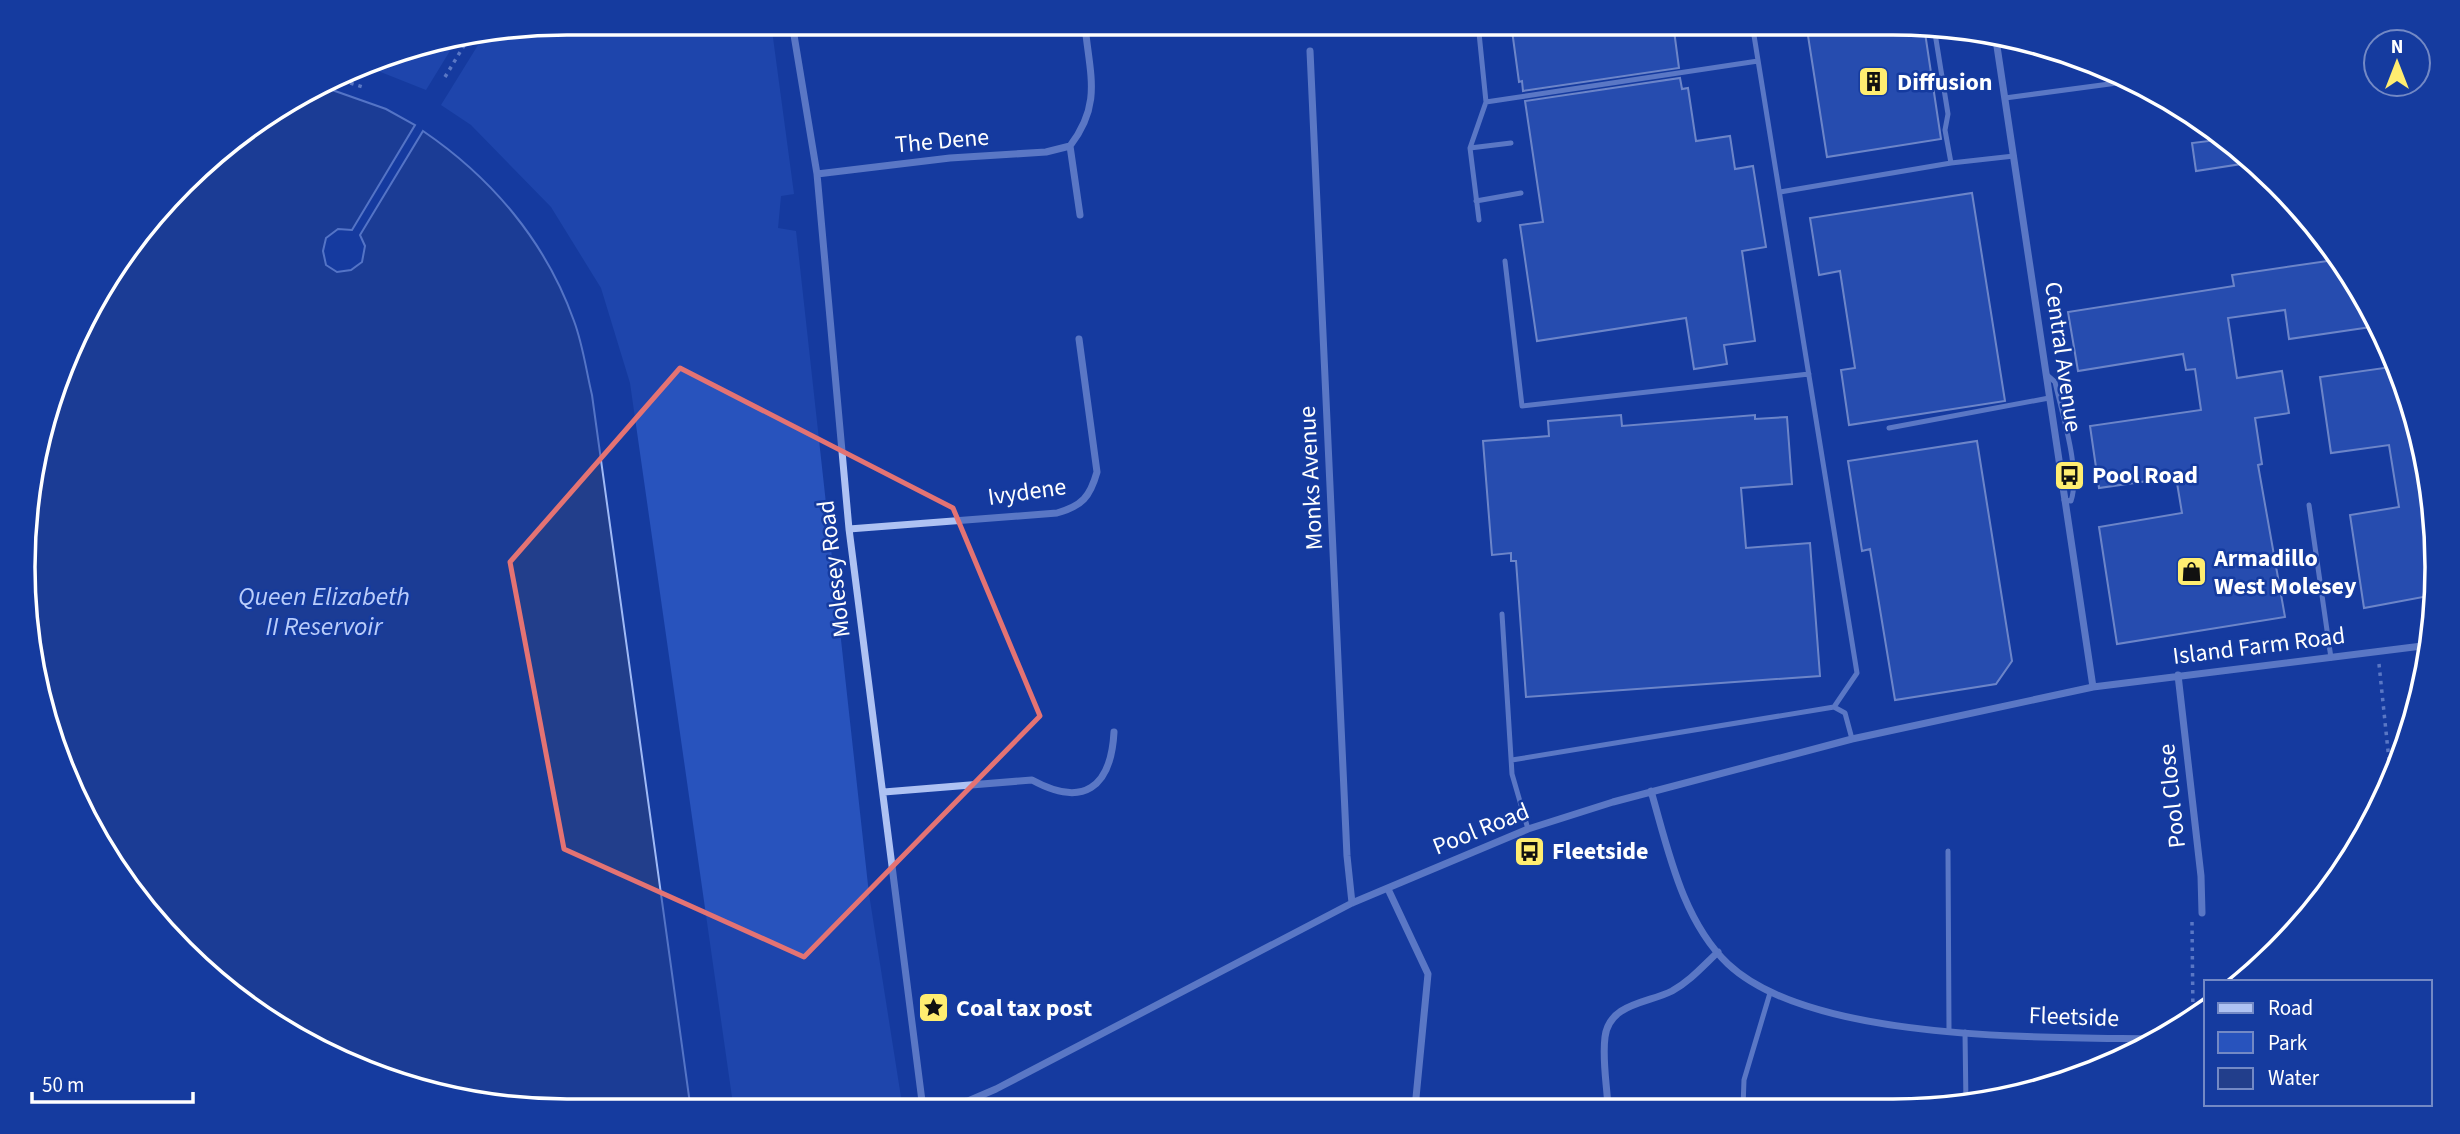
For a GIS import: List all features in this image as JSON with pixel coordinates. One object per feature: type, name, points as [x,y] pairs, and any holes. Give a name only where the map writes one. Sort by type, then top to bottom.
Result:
[{"type":"street","name":"Molesey Road","points":[[794,35],[817,174],[849,529],[922,1099]]},
{"type":"street","points":[[1080,215],[1070,146],[1084,127],[1093,100],[1086,35]]},
{"type":"street","name":"Central Avenue","points":[[1997,45],[2093,687]]},
{"type":"street","name":"Monks Avenue","points":[[1310,51],[1352,903]]},
{"type":"street","name":"The Dene","points":[[817,174],[950,158],[1046,152],[1070,146]]},
{"type":"street","name":"Ivydene","points":[[849,529],[1058,513],[1078,507],[1091,492],[1097,472],[1079,339]]},
{"type":"street","name":"Island Farm Road","points":[[2093,687],[2418,647]]},
{"type":"street","name":"Pool Close","points":[[2178,675],[2201,876],[2202,913]]},
{"type":"street","name":"Pool Road","points":[[973,1099],[1352,903],[1528,829],[1651,791],[1852,739],[2093,687]]},
{"type":"street","points":[[884,792],[1032,780],[1052,791],[1080,791],[1098,786],[1105,774],[1112,754],[1114,732]]},
{"type":"street","name":"Fleetside","points":[[1651,791],[1688,908],[1728,965],[1770,993],[1807,1008],[1882,1024],[1965,1031],[2139,1038]]},
{"type":"street","points":[[1388,889],[1427,974],[1416,1099]]},
{"type":"street","points":[[1608,1099],[1605,1036],[1610,1021],[1624,1008],[1671,992],[1690,980],[1718,952]]},
{"type":"lane","points":[[1479,35],[1486,102],[1470,148],[1479,220]]},
{"type":"lane","points":[[1754,35],[1857,673],[1834,707]]},
{"type":"lane","points":[[1936,37],[1948,114],[1944,130],[1951,163]]},
{"type":"lane","points":[[1486,102],[1758,61]]},
{"type":"lane","points":[[2005,98],[2113,83]]},
{"type":"lane","points":[[1470,148],[1511,143]]},
{"type":"lane","points":[[1780,192],[1951,163],[2014,156]]},
{"type":"lane","points":[[1476,201],[1521,192]]},
{"type":"lane","points":[[1504,261],[1522,406],[1809,374]]},
{"type":"lane","points":[[2047,375],[2055,382],[2075,490],[2071,501],[2064,500]]},
{"type":"lane","points":[[1889,428],[2049,398]]},
{"type":"lane","points":[[2309,505],[2331,658]]},
{"type":"lane","points":[[1502,614],[1511,760],[1515,791],[1528,829]]},
{"type":"lane","points":[[1511,760],[1834,707],[1845,713],[1852,739]]},
{"type":"lane","points":[[1948,851],[1950,1030]]},
{"type":"lane","points":[[1743,1099],[1744,1080],[1770,993]]},
{"type":"lane","points":[[1965,1031],[1966,1093]]},
{"type":"path","points":[[445,77],[464,45]]},
{"type":"path","points":[[348,82],[366,88]]},
{"type":"path","points":[[2377,652],[2389,760]]},
{"type":"path","points":[[2193,1006],[2192,913],[2202,913]]},
{"type":"highlighted area","points":[[680,368],[953,508],[1040,716],[804,957],[564,849],[510,562]]},
{"type":"green space","points":[[567,35],[773,35],[794,194],[781,196],[778,228],[796,231],[869,894],[901,1099],[732,1099],[630,383],[601,288],[551,207],[471,125],[441,105],[480,43]]},
{"type":"green space","points":[[452,48],[426,90],[376,70]]},
{"type":"water","name":"Queen Elizabeth II Reservoir","points":[[332,90],[386,109],[415,125],[352,230],[338,229],[326,238],[323,251],[326,265],[337,272],[351,270],[362,262],[365,246],[360,235],[423,131],[472,169],[514,214],[532,239],[562,292],[574,321],[592,395],[689,1099],[532,1098],[463,1089],[429,1081],[363,1059],[301,1028],[271,1009],[216,967],[167,918],[145,891],[106,833],[75,771],[63,738],[45,671],[40,636],[36,602],[36,532],[45,463],[53,429],[75,363],[106,301],[145,243],[167,216],[216,167],[271,125]]},
{"type":"building","points":[[1513,35],[1675,35],[1679,68],[1523,91],[1522,81],[1519,82]]},
{"type":"building","name":"Diffusion","points":[[1808,35],[1925,36],[1941,139],[1827,157]]},
{"type":"building","points":[[1680,78],[1682,89],[1688,88],[1696,141],[1730,136],[1735,169],[1753,166],[1766,247],[1742,251],[1755,341],[1724,345],[1727,364],[1694,369],[1686,318],[1537,341],[1520,225],[1543,222],[1525,101]]},
{"type":"building","points":[[2211,141],[2240,164],[2196,171],[2192,143]]},
{"type":"building","points":[[1972,193],[2005,401],[1849,425],[1841,370],[1855,368],[1840,271],[1819,275],[1810,218]]},
{"type":"building","points":[[2328,261],[2368,328],[2289,339],[2285,310],[2228,318],[2237,378],[2282,371],[2289,413],[2255,418],[2262,464],[2258,465],[2285,617],[2117,644],[2099,527],[2182,513],[2176,477],[2099,488],[2090,426],[2201,410],[2195,369],[2186,370],[2183,354],[2078,371],[2068,312],[2234,286],[2232,275]]},
{"type":"building","points":[[2387,368],[2415,463],[2424,532],[2424,597],[2364,608],[2350,515],[2399,507],[2389,445],[2331,453],[2320,377]]},
{"type":"building","points":[[1621,415],[1622,426],[1755,415],[1755,419],[1787,417],[1792,484],[1741,488],[1746,548],[1810,543],[1820,676],[1526,697],[1516,561],[1511,561],[1511,553],[1492,555],[1483,441],[1549,436],[1548,421]]},
{"type":"building","points":[[1977,441],[2012,661],[1996,684],[1895,700],[1870,549],[1862,551],[1848,461]]},
{"type":"place","name":"Diffusion","points":[[1874,82]]},
{"type":"place","name":"Pool Road","points":[[2069,475]]},
{"type":"place","name":"Armadillo West Molesey","points":[[2191,572]]},
{"type":"place","name":"Fleetside","points":[[1529,851]]},
{"type":"place","name":"Coal tax post","points":[[933,1008]]}]
